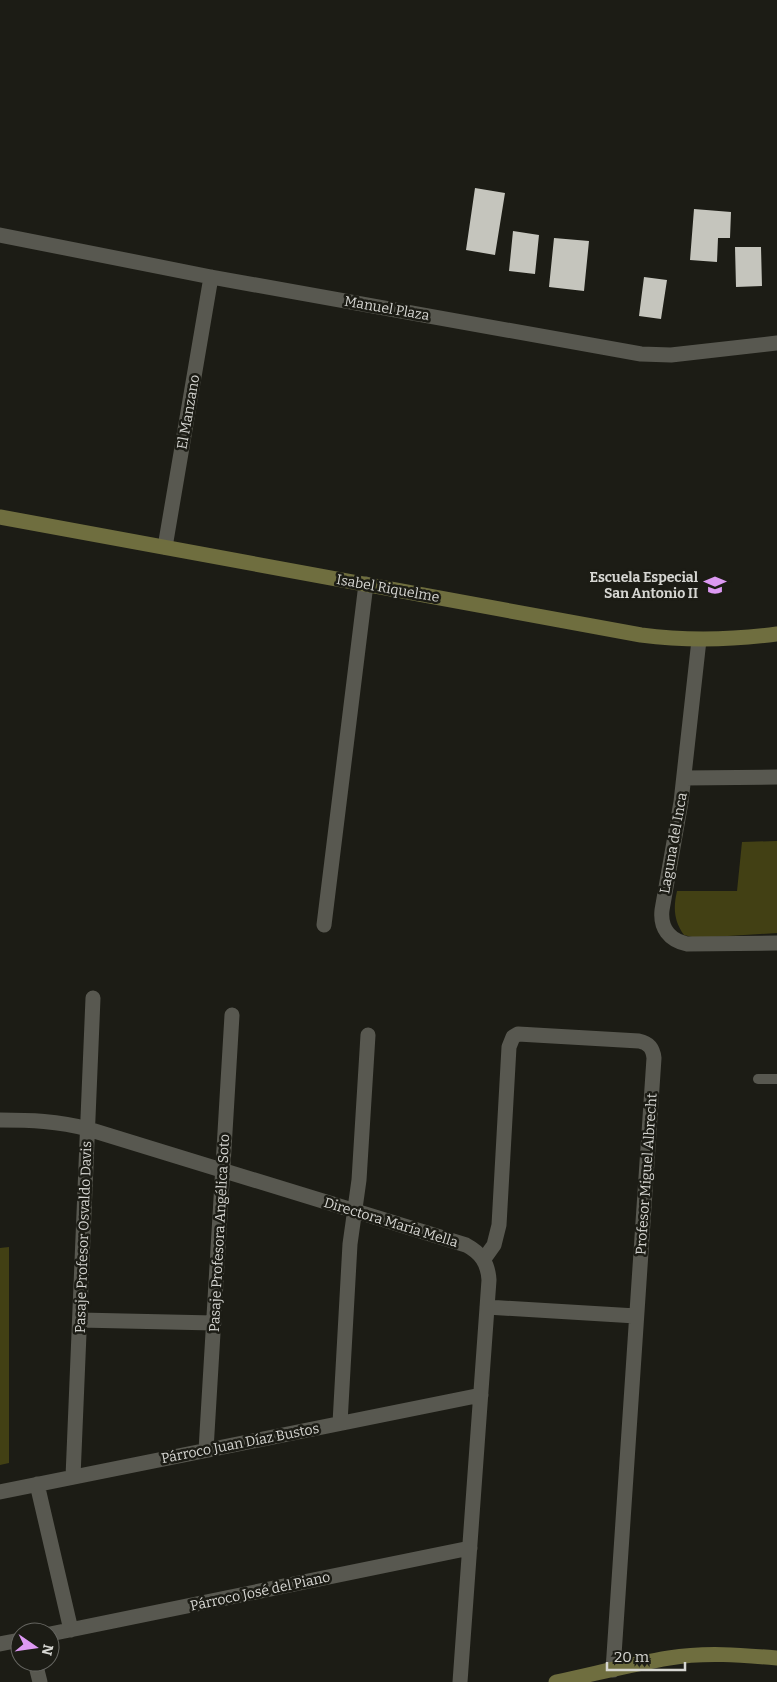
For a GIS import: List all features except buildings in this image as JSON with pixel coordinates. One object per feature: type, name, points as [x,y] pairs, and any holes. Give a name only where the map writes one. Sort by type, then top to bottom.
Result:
[{"type":"main road","name":"Isabel Riquelme","points":[[0,517],[641,635],[699,640],[777,634]]},
{"type":"main road","points":[[556,1682],[670,1658],[702,1655],[737,1655],[777,1658]]},
{"type":"street","name":"Manuel Plaza","points":[[0,235],[130,259],[211,277],[641,354],[671,355],[777,343]]},
{"type":"street","name":"El Manzano","points":[[165,547],[211,277]]},
{"type":"street","points":[[324,925],[366,584]]},
{"type":"street","name":"Laguna del Inca","points":[[699,640],[684,778],[661,918],[666,932],[679,942],[687,944],[777,943]]},
{"type":"street","points":[[684,778],[777,777]]},
{"type":"street","name":"Pasaje Profesor Osvaldo Davis","points":[[73,1477],[94,998]]},
{"type":"street","name":"Pasaje Profesora Angélica Soto","points":[[206,1450],[232,1015]]},
{"type":"street","name":"Profesor Miguel Albrecht","points":[[484,1259],[494,1245],[499,1225],[509,1047],[513,1037],[518,1034],[524,1034],[645,1042],[653,1051],[654,1058],[613,1670]]},
{"type":"street","points":[[340,1424],[350,1244],[359,1180],[368,1035]]},
{"type":"street","name":"Directora María Mella","points":[[0,1120],[37,1120],[72,1124],[466,1245],[476,1250],[484,1259]]},
{"type":"street","points":[[460,1682],[489,1280],[488,1269],[484,1259]]},
{"type":"street","points":[[487,1308],[636,1316]]},
{"type":"street","points":[[80,1320],[214,1323]]},
{"type":"street","name":"Párroco Juan Díaz Bustos","points":[[0,1492],[481,1395]]},
{"type":"street","points":[[37,1484],[71,1630]]},
{"type":"street","name":"Párroco José del Piano","points":[[60,1632],[470,1548]]},
{"type":"lane","points":[[758,1079],[777,1079]]},
{"type":"shaded area","points":[[777,841],[777,933],[696,938],[684,935],[678,925],[675,914],[677,891],[737,891],[742,842]]},
{"type":"shaded area","points":[[9,1247],[9,1463],[0,1465],[0,1248]]},
{"type":"place","name":"Escuela Especial San Antonio II","points":[[715,585]]}]
